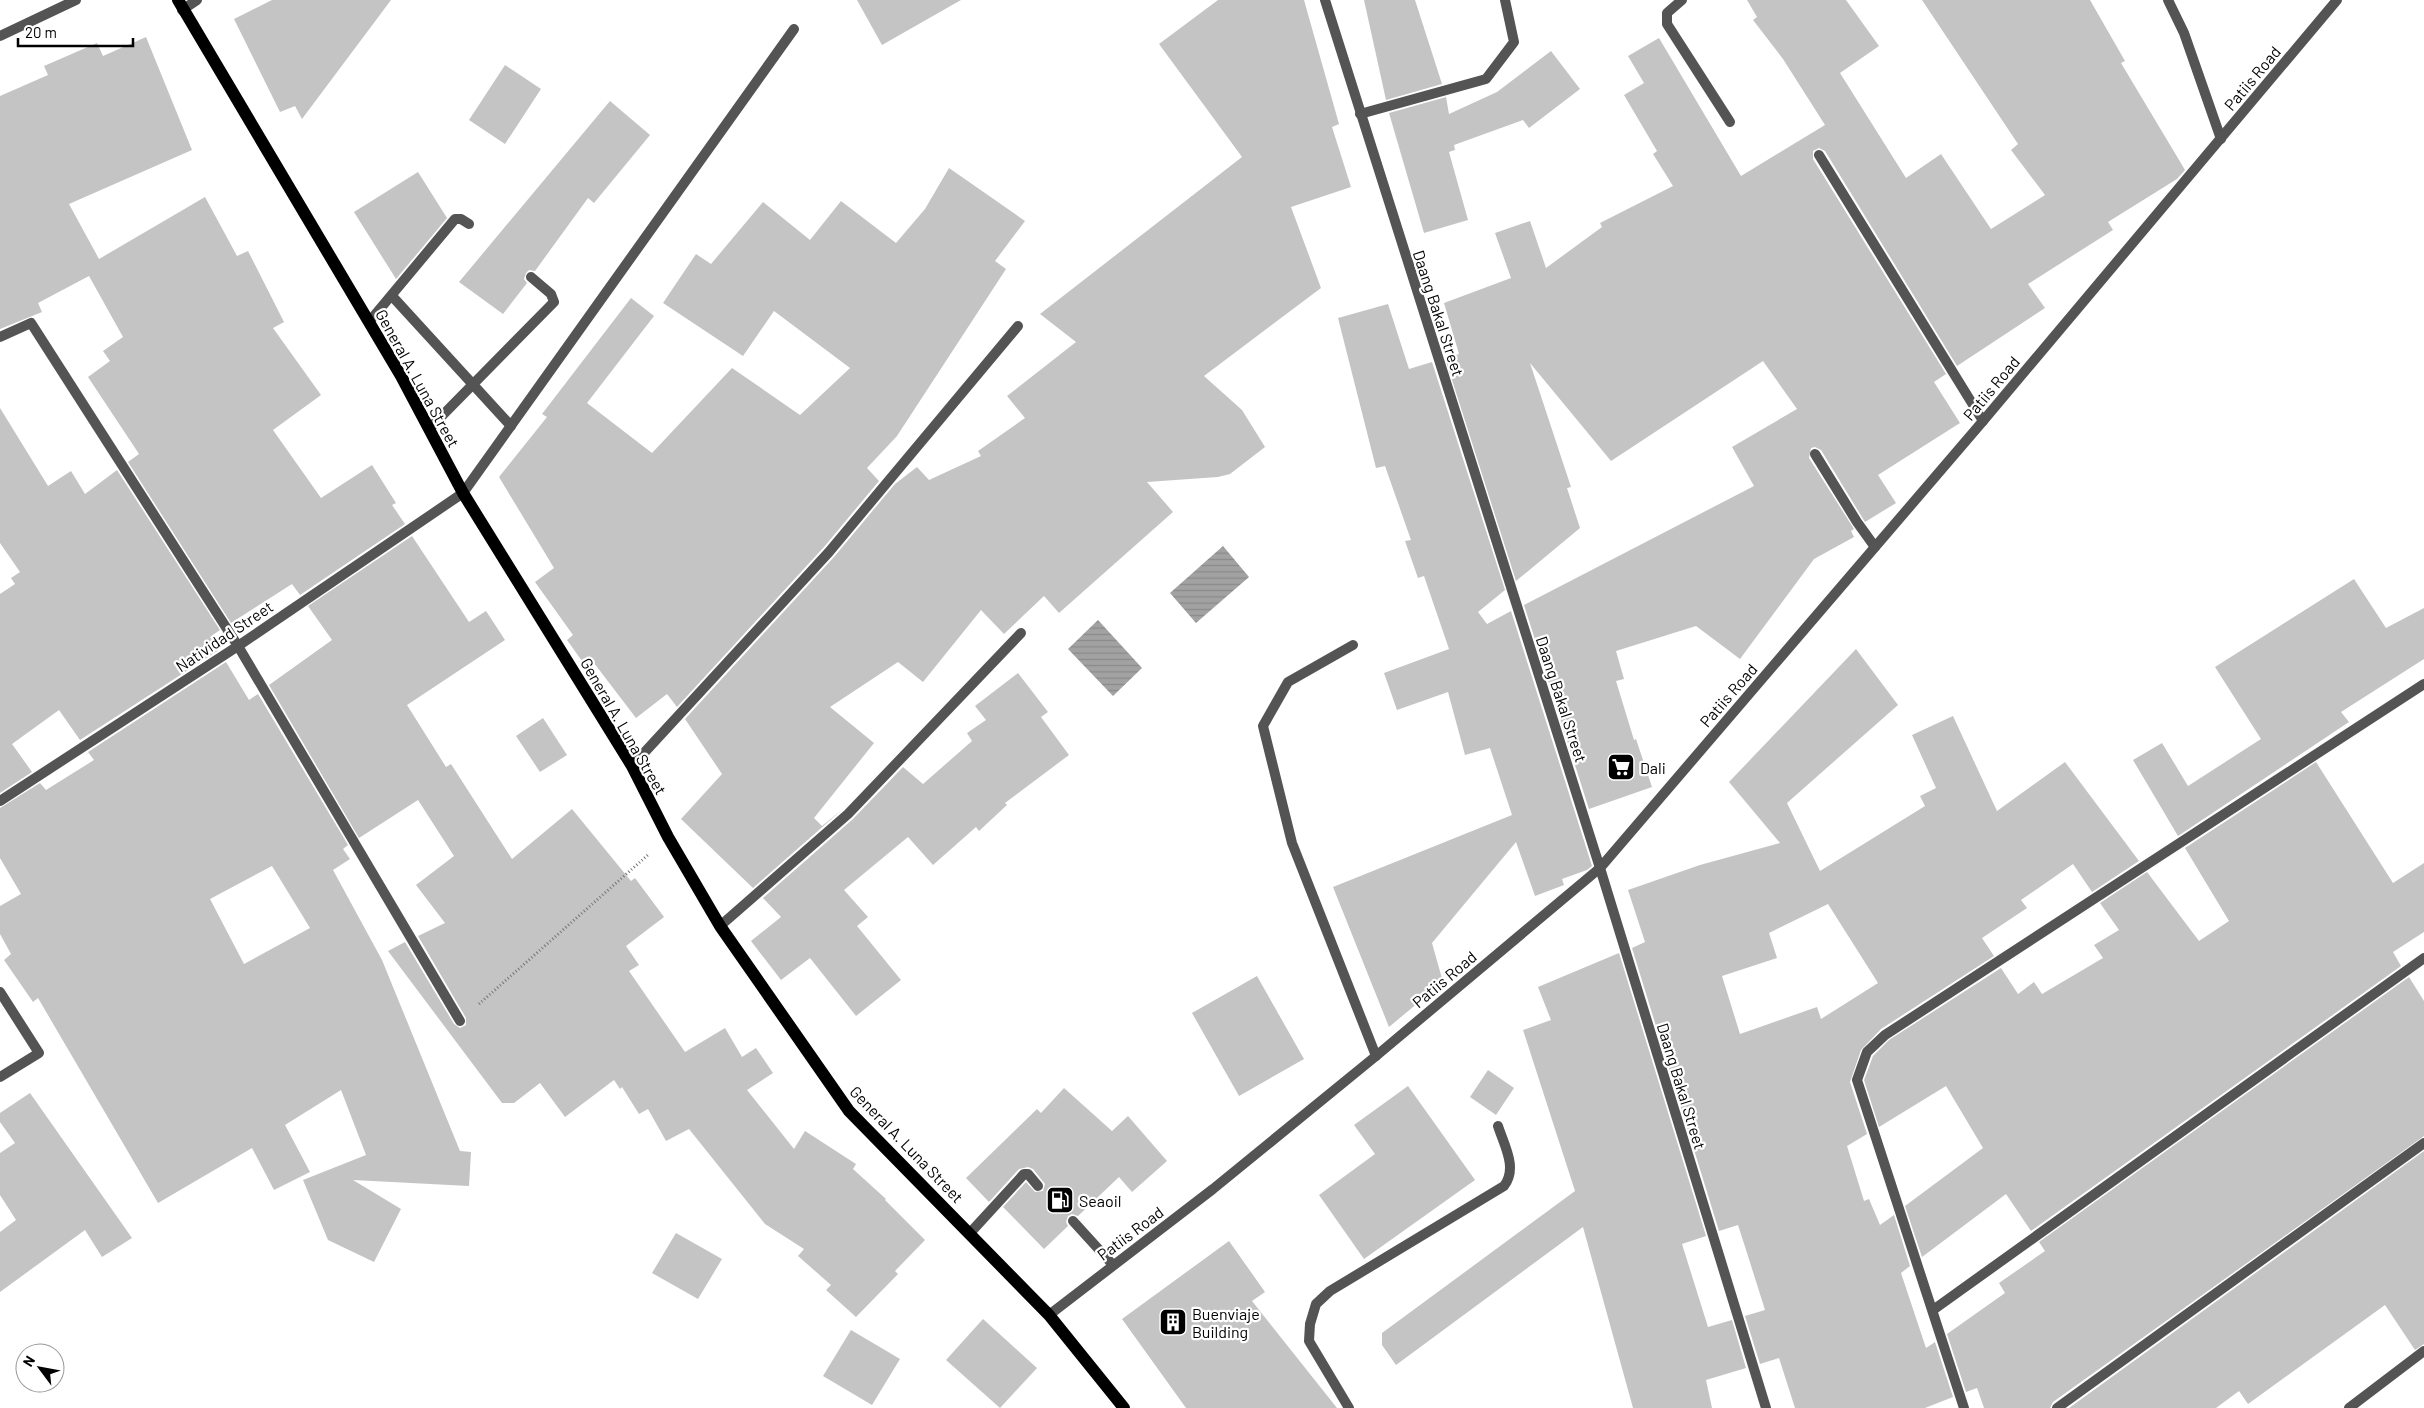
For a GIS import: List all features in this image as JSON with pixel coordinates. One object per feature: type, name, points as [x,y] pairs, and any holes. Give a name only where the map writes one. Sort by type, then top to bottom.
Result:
[{"type":"main road","name":"General A. Luna Street","points":[[180,5],[369,322],[463,493],[632,766],[668,837],[720,926],[849,1111],[1049,1315],[1124,1408]]},
{"type":"street","points":[[0,36],[76,0]]},
{"type":"street","points":[[180,5],[197,0]]},
{"type":"street","name":"Daang Bakal Street","points":[[1325,0],[1600,868],[1766,1408]]},
{"type":"street","points":[[1360,114],[1486,79],[1514,42],[1505,0]]},
{"type":"street","points":[[1682,0],[1667,13],[1667,24],[1730,122]]},
{"type":"street","points":[[2168,0],[2184,33],[2221,139]]},
{"type":"street","name":"Patiis Road","points":[[1049,1315],[1213,1188],[1376,1056],[1600,868],[1983,421],[2337,0]]},
{"type":"street","points":[[463,493],[794,29]]},
{"type":"street","points":[[1819,155],[1983,421]]},
{"type":"street","points":[[369,322],[455,219],[461,219],[468,224]]},
{"type":"street","points":[[429,429],[554,302],[551,294],[531,277]]},
{"type":"street","points":[[392,296],[511,426]]},
{"type":"street","points":[[0,337],[31,323],[238,646],[460,1021]]},
{"type":"street","points":[[632,766],[829,552],[1018,326]]},
{"type":"street","points":[[1815,454],[1857,522],[1875,547]]},
{"type":"street","name":"Natividad Street","points":[[0,801],[238,646],[463,493]]},
{"type":"street","points":[[720,926],[848,814],[1021,633]]},
{"type":"street","points":[[1353,645],[1288,682],[1262,726],[1292,843],[1376,1056]]},
{"type":"street","points":[[1964,1408],[1856,1080],[1866,1052],[1885,1035],[2424,684]]},
{"type":"street","points":[[1933,1310],[2424,958]]},
{"type":"street","points":[[0,992],[39,1053],[0,1077]]},
{"type":"street","points":[[1349,1408],[1309,1341],[1310,1324],[1316,1304],[1330,1291],[1504,1186],[1510,1178],[1511,1166],[1498,1126]]},
{"type":"street","points":[[2057,1408],[2424,1143]]},
{"type":"street","points":[[970,1233],[1024,1174],[1028,1174],[1038,1186]]},
{"type":"street","points":[[1073,1221],[1113,1265]]},
{"type":"street","points":[[2349,1408],[2424,1351]]},
{"type":"path","points":[[460,1021],[668,837]]},
{"type":"shaded area","points":[[1223,546],[1249,577],[1196,623],[1170,593]]},
{"type":"shaded area","points":[[1098,620],[1142,668],[1113,696],[1068,649]]},
{"type":"building","points":[[272,0],[391,0],[302,119],[295,106],[280,112],[234,19]]},
{"type":"building","points":[[857,0],[961,0],[882,45]]},
{"type":"building","points":[[1218,0],[1304,0],[1339,124],[1332,127],[1351,187],[1291,207],[1321,288],[1204,376],[1242,410],[1265,447],[1230,474],[1218,477],[1147,482],[1173,512],[1059,613],[1044,596],[1004,634],[981,610],[923,682],[898,662],[830,707],[874,743],[814,818],[822,826],[844,808],[753,888],[681,819],[722,774],[685,719],[834,557],[895,484],[917,467],[929,480],[981,456],[978,451],[1025,418],[1007,396],[1076,342],[1040,314],[1242,157],[1159,44]]},
{"type":"building","points":[[1364,0],[1415,0],[1442,84],[1386,100]]},
{"type":"building","points":[[1747,0],[1846,0],[1879,46],[1840,73],[1906,178],[1941,154],[1991,229],[2045,195],[2011,150],[2018,144],[1922,0],[2090,0],[2125,61],[2121,63],[2185,170],[2177,179],[2108,222],[2113,230],[2028,284],[2045,308],[1957,366],[1825,151],[1819,148],[1813,151],[1813,159],[1946,374],[1934,382],[1960,423],[1878,475],[1896,503],[1865,522],[1821,450],[1815,447],[1811,448],[1809,458],[1854,529],[1851,531],[1854,537],[1814,559],[1740,659],[1696,626],[1616,651],[1624,679],[1616,681],[1634,740],[1636,739],[1652,787],[1589,809],[1524,605],[1754,486],[1732,447],[1797,409],[1763,361],[1611,461],[1530,363],[1571,487],[1567,488],[1580,528],[1516,581],[1445,358],[1459,354],[1444,303],[1511,278],[1495,233],[1530,221],[1546,268],[1602,227],[1600,223],[1673,186],[1653,154],[1657,151],[1624,95],[1644,83],[1628,56],[1659,38],[1741,176],[1825,125],[1783,59],[1753,20],[1757,17]]},
{"type":"building","points":[[146,37],[192,150],[69,204],[99,259],[205,197],[237,256],[248,251],[284,322],[273,328],[321,395],[273,430],[321,498],[372,465],[396,503],[392,505],[405,524],[300,595],[292,584],[231,623],[128,462],[139,454],[88,377],[110,361],[103,351],[123,337],[89,276],[38,303],[42,312],[0,329],[0,96],[48,75],[44,66],[97,43],[103,56]]},
{"type":"building","points":[[1551,51],[1580,89],[1529,128],[1523,120],[1454,145],[1455,150],[1449,152],[1468,220],[1424,233],[1389,113],[1446,97],[1449,114],[1497,92]]},
{"type":"building","points":[[505,65],[541,89],[505,144],[469,120]]},
{"type":"building","points":[[610,101],[650,135],[594,203],[588,198],[535,271],[529,270],[526,273],[524,279],[527,283],[503,314],[459,282]]},
{"type":"building","points":[[949,168],[1025,221],[995,261],[1006,269],[897,436],[867,468],[879,481],[824,547],[677,707],[667,694],[636,718],[594,663],[587,668],[567,640],[573,635],[535,582],[554,568],[499,477],[547,417],[542,414],[631,298],[654,316],[587,403],[652,453],[732,368],[800,415],[850,368],[774,311],[743,356],[663,303],[696,254],[711,264],[763,202],[810,240],[841,201],[896,243],[925,209]]},
{"type":"building","points":[[418,172],[447,218],[396,279],[354,212]]},
{"type":"building","points":[[1388,304],[1409,369],[1432,362],[1505,590],[1478,612],[1487,624],[1511,611],[1592,866],[1587,870],[1562,879],[1564,885],[1535,896],[1516,842],[1432,943],[1443,982],[1389,1027],[1333,887],[1512,815],[1490,748],[1465,755],[1448,692],[1397,710],[1384,673],[1449,649],[1424,576],[1418,578],[1405,541],[1411,540],[1385,466],[1376,468],[1338,318]]},
{"type":"building","points":[[0,408],[48,486],[71,471],[85,494],[117,470],[220,630],[210,637],[219,650],[80,740],[59,710],[12,744],[32,772],[0,793],[0,594],[15,584],[11,578],[20,572],[0,543]]},
{"type":"building","points":[[412,536],[469,622],[486,611],[505,640],[407,705],[446,767],[451,764],[512,859],[572,809],[631,881],[635,878],[664,917],[626,946],[639,965],[629,971],[685,1052],[725,1028],[742,1057],[756,1048],[773,1073],[747,1090],[794,1149],[805,1131],[856,1164],[853,1169],[886,1199],[925,1240],[895,1271],[898,1274],[856,1317],[826,1290],[831,1285],[798,1256],[804,1249],[765,1224],[689,1129],[666,1141],[648,1109],[639,1114],[622,1087],[620,1089],[614,1080],[565,1117],[540,1083],[514,1103],[502,1103],[388,951],[405,942],[454,1024],[460,1028],[466,1025],[466,1018],[418,936],[445,923],[416,885],[454,856],[418,800],[359,838],[269,685],[332,640],[308,606]]},
{"type":"building","points":[[2354,579],[2386,628],[2424,608],[2424,659],[2341,712],[2349,722],[2178,836],[2133,760],[2162,743],[2188,786],[2261,739],[2215,667]]},
{"type":"building","points":[[1856,649],[1898,705],[1787,803],[1820,871],[1925,806],[1920,796],[1936,788],[1912,735],[1953,716],[1997,811],[2065,762],[2139,861],[2092,892],[2073,864],[2021,900],[2027,908],[1982,938],[1994,956],[1881,1029],[1861,1050],[1850,1082],[1867,1134],[1847,1146],[1864,1201],[1869,1199],[1880,1225],[1894,1215],[1910,1266],[1901,1273],[1926,1348],[1935,1342],[1953,1397],[1925,1408],[1795,1408],[1779,1358],[1760,1364],[1745,1316],[1765,1310],[1738,1225],[1719,1231],[1632,948],[1645,942],[1628,890],[1700,865],[1780,843],[1729,782]],"holes":[[[1828,904],[1878,983],[1821,1019],[1817,1007],[1740,1034],[1722,976],[1777,958],[1769,933]]]},
{"type":"building","points":[[226,662],[249,700],[258,694],[348,845],[343,849],[350,859],[333,870],[382,960],[460,1151],[471,1152],[469,1186],[353,1180],[401,1209],[374,1262],[328,1240],[303,1180],[366,1155],[341,1090],[285,1125],[310,1172],[274,1190],[252,1148],[158,1203],[38,998],[33,1002],[4,960],[11,954],[0,934],[0,906],[21,894],[0,858],[0,808],[40,783],[46,790],[94,760],[88,752]],"holes":[[[272,866],[310,928],[244,964],[210,899]]]},
{"type":"building","points":[[1018,673],[1048,712],[1041,717],[1069,755],[1005,803],[1007,805],[979,831],[976,827],[933,865],[908,837],[844,890],[868,917],[857,926],[901,980],[856,1016],[810,958],[781,980],[751,941],[781,917],[763,898],[853,819],[903,767],[923,784],[972,741],[967,733],[986,720],[975,706]]},
{"type":"building","points":[[543,718],[567,755],[540,772],[516,736]]},
{"type":"building","points":[[2316,762],[2393,883],[2424,863],[2424,932],[2393,952],[2401,966],[2031,1231],[2006,1194],[1922,1257],[1905,1206],[1983,1148],[1946,1086],[1879,1127],[1864,1080],[1873,1056],[1889,1040],[2001,968],[2018,994],[2034,982],[2042,994],[2103,958],[2094,945],[2119,930],[2100,903],[2147,872],[2199,941],[2229,921],[2185,848]]},
{"type":"building","points":[[1619,953],[1706,1236],[1682,1244],[1708,1327],[1732,1320],[1746,1368],[1706,1380],[1712,1408],[1633,1408],[1583,1227],[1396,1365],[1382,1345],[1382,1333],[1575,1191],[1523,1030],[1551,1020],[1538,987]]},
{"type":"building","points":[[1257,976],[1304,1059],[1239,1096],[1192,1013]]},
{"type":"building","points":[[2409,977],[2424,1001],[2424,1136],[2053,1402],[2050,1408],[1984,1408],[1977,1388],[1966,1392],[1947,1334],[2005,1293],[1999,1283],[2045,1251],[2039,1242]]},
{"type":"building","points":[[1488,1070],[1514,1088],[1496,1115],[1470,1097]]},
{"type":"building","points":[[1408,1086],[1475,1180],[1364,1259],[1319,1195],[1375,1154],[1354,1125]]},
{"type":"building","points":[[1064,1088],[1112,1131],[1128,1116],[1167,1161],[1132,1192],[1119,1177],[1078,1216],[1072,1214],[1068,1216],[1066,1222],[1068,1226],[1044,1249],[1003,1207],[1026,1182],[1035,1192],[1043,1191],[1045,1184],[1033,1169],[1028,1167],[1019,1169],[989,1202],[966,1178],[1037,1109],[1041,1113]]},
{"type":"building","points":[[30,1093],[132,1238],[102,1257],[85,1230],[0,1292],[0,1232],[16,1220],[0,1195],[0,1153],[15,1143],[0,1122],[0,1113]]},
{"type":"building","points":[[2424,1151],[2424,1344],[2415,1350],[2385,1305],[2248,1404],[2239,1391],[2216,1408],[2069,1408]]},
{"type":"building","points":[[676,1233],[722,1259],[698,1299],[652,1273]]},
{"type":"building","name":"Buenviaje Building","points":[[1229,1241],[1265,1292],[1252,1301],[1337,1408],[1186,1408],[1122,1319]]},
{"type":"building","points":[[983,1319],[1037,1368],[1000,1408],[946,1360]]},
{"type":"building","points":[[851,1330],[900,1359],[872,1405],[823,1376]]},
{"type":"place","name":"Dali","points":[[1621,767]]},
{"type":"place","name":"Seaoil","points":[[1060,1200]]},
{"type":"place","name":"Buenviaje Building","points":[[1173,1322]]}]
